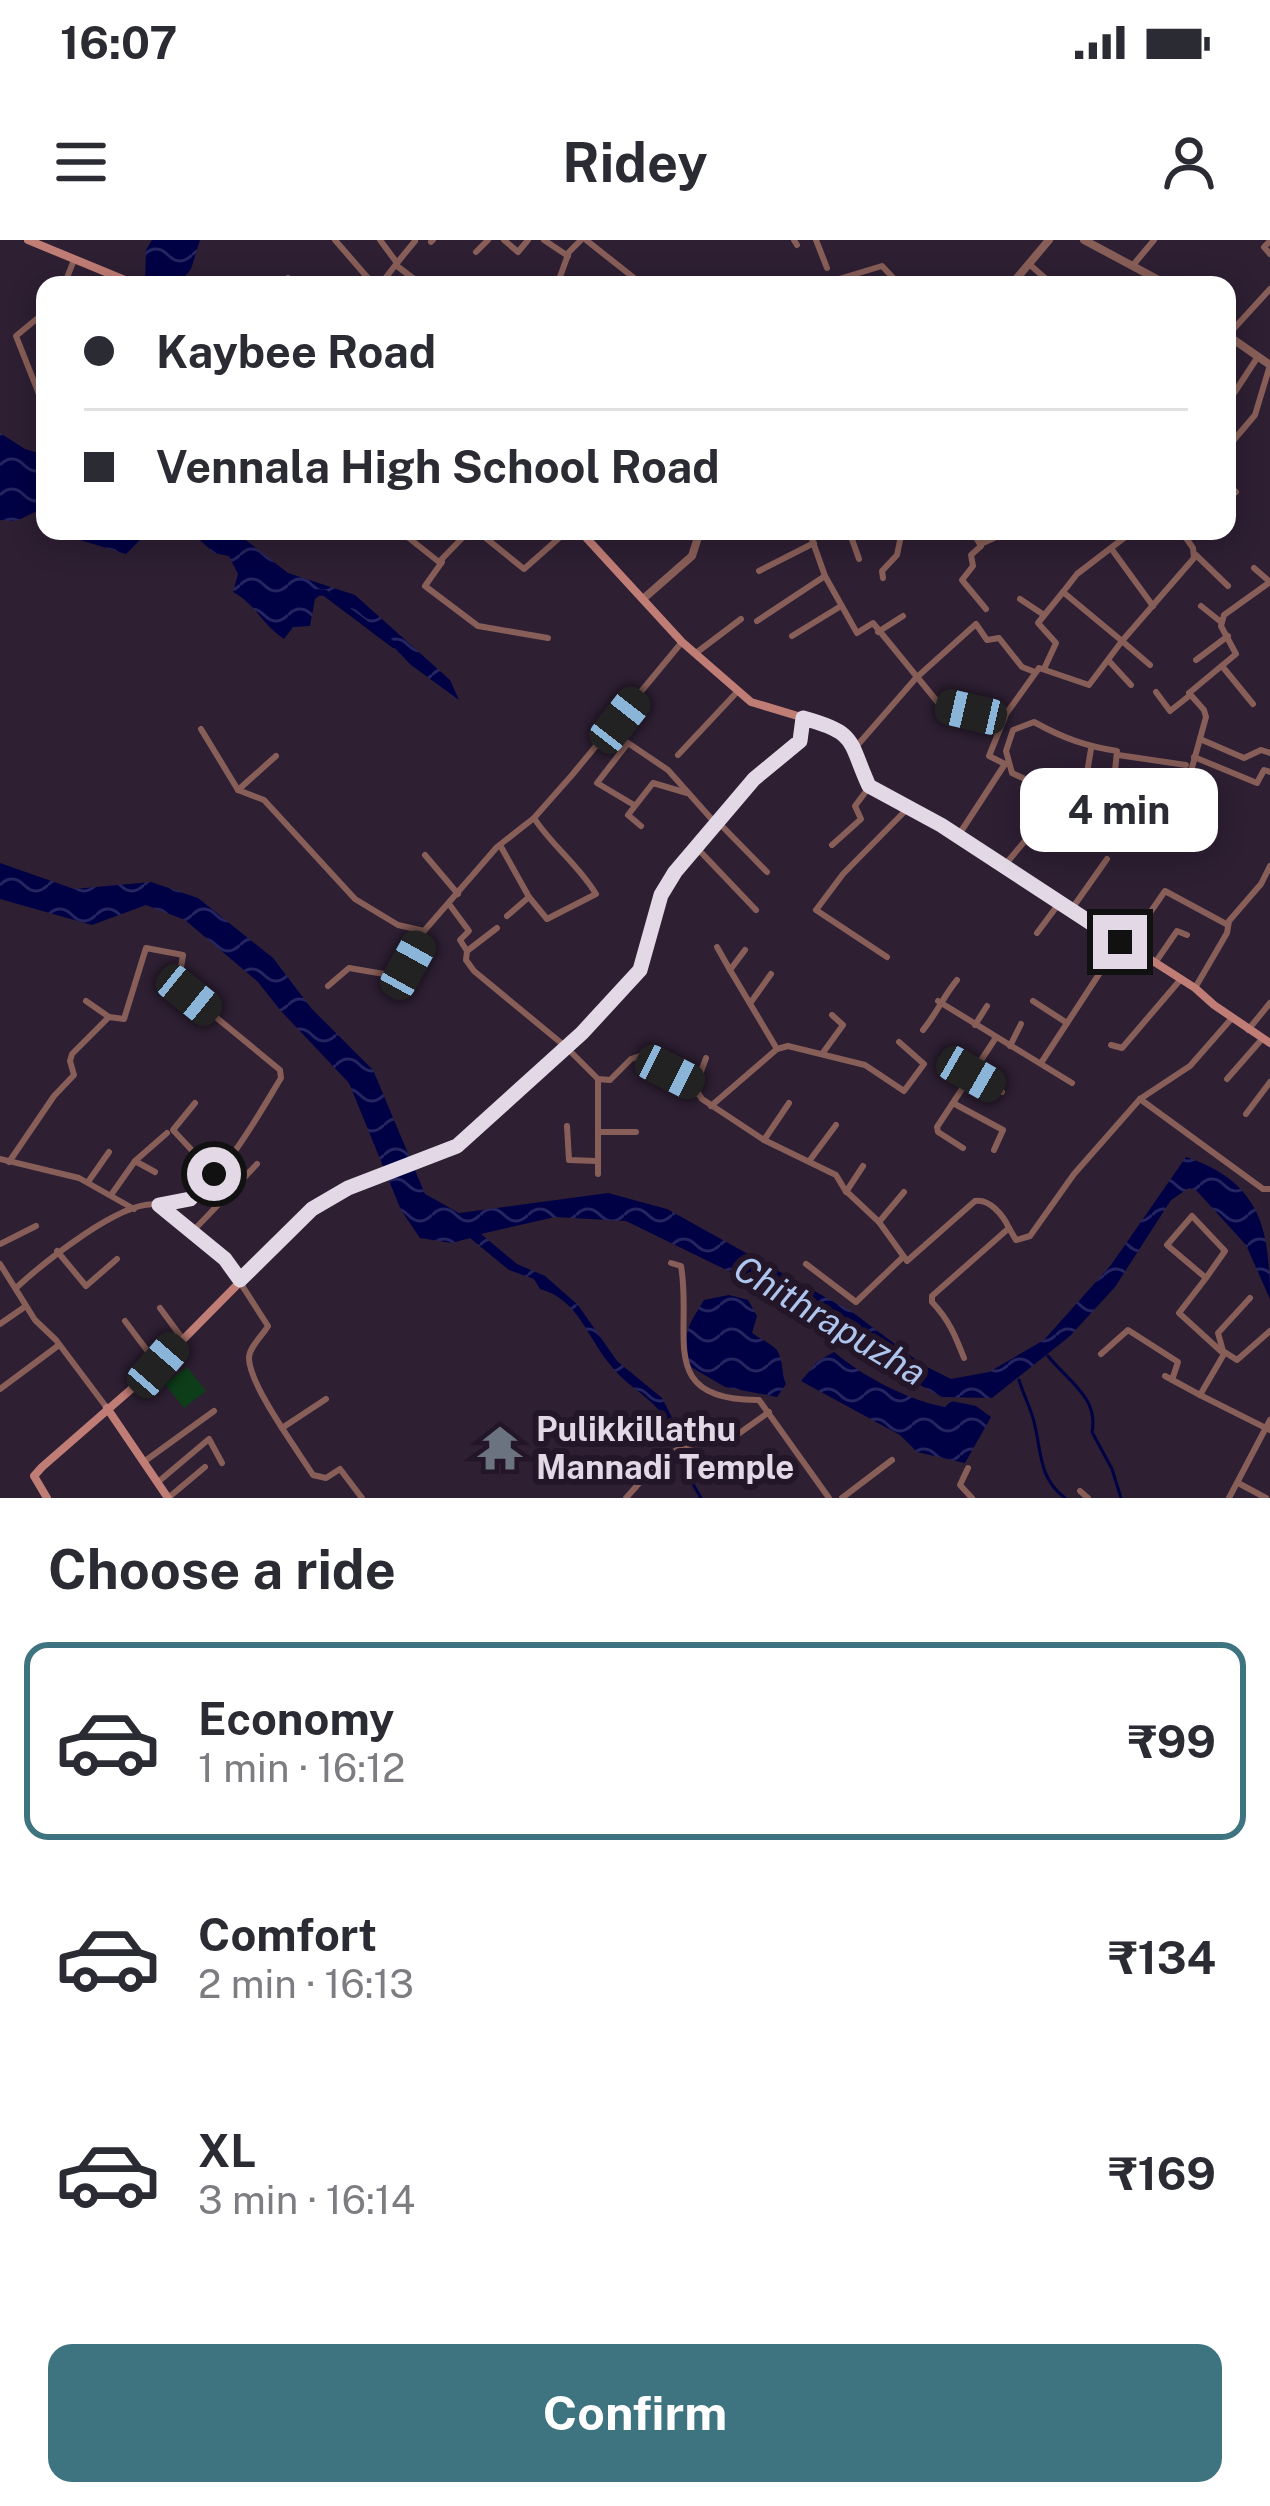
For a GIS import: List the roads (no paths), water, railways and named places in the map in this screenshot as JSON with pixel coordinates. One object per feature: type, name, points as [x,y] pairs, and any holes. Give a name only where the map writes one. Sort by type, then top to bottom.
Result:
[{"type":"main road","points":[[28,240],[114,276]]},
{"type":"main road","points":[[588,540],[682,642],[751,702],[831,726],[850,738],[869,786],[910,806],[1196,988],[1266,1041]]},
{"type":"main road","points":[[47,1498],[34,1476],[158,1365],[312,1209],[348,1188],[457,1146],[566,1047],[640,970],[661,895],[696,847],[771,763],[800,741],[803,718]]},
{"type":"main road","points":[[107,1408],[168,1498]]},
{"type":"street","points":[[334,240],[368,276]]},
{"type":"street","points":[[380,240],[411,276]]},
{"type":"street","points":[[476,252],[488,240]]},
{"type":"street","points":[[504,240],[518,252],[527,240]]},
{"type":"street","points":[[544,240],[568,256]]},
{"type":"street","points":[[560,276],[568,256],[584,240],[631,276]]},
{"type":"street","points":[[816,240],[827,268]]},
{"type":"street","points":[[1018,276],[1048,240]]},
{"type":"street","points":[[1084,240],[1154,276]]},
{"type":"street","points":[[1134,263],[1154,240]]},
{"type":"street","points":[[386,276],[415,241]]},
{"type":"street","points":[[1270,241],[1264,247],[1270,254]]},
{"type":"street","points":[[69,276],[74,260]]},
{"type":"street","points":[[1029,263],[1044,276]]},
{"type":"street","points":[[849,276],[882,266],[891,276]]},
{"type":"street","points":[[1236,326],[1270,289]]},
{"type":"street","points":[[36,319],[16,336],[36,386]]},
{"type":"street","points":[[1236,341],[1270,365],[1255,415],[1236,437]]},
{"type":"street","points":[[1236,390],[1257,358]]},
{"type":"street","points":[[412,540],[442,562]]},
{"type":"street","points":[[464,540],[424,586],[478,626],[548,638]]},
{"type":"street","points":[[485,540],[524,568],[557,540]]},
{"type":"street","points":[[643,599],[692,556],[697,540]]},
{"type":"street","points":[[813,540],[824,576],[857,633],[873,623],[940,705],[1006,714]]},
{"type":"street","points":[[852,540],[859,559]]},
{"type":"street","points":[[883,578],[882,571],[898,555],[900,540]]},
{"type":"street","points":[[986,609],[962,580],[973,566],[971,556],[989,540]]},
{"type":"street","points":[[958,836],[1005,764],[989,756],[1006,714],[1056,644],[1038,623],[1077,574],[1123,540]]},
{"type":"street","points":[[1186,540],[1228,586]]},
{"type":"street","points":[[759,571],[814,543]]},
{"type":"street","points":[[1112,550],[1153,606]]},
{"type":"street","points":[[855,748],[916,678],[976,624],[987,640],[998,638],[1022,667],[1089,685],[1195,554]]},
{"type":"street","points":[[1221,622],[1270,582],[1254,568]]},
{"type":"street","points":[[757,621],[824,576]]},
{"type":"street","points":[[1063,592],[1150,665]]},
{"type":"street","points":[[1020,599],[1044,615]]},
{"type":"street","points":[[792,636],[841,606]]},
{"type":"street","points":[[1156,692],[1170,711],[1237,650],[1221,622],[1201,606]]},
{"type":"street","points":[[878,632],[902,616]]},
{"type":"street","points":[[695,654],[741,619]]},
{"type":"street","points":[[1196,660],[1228,636]]},
{"type":"street","points":[[328,986],[349,968],[390,975],[401,972],[424,931],[500,845],[534,818],[682,642]]},
{"type":"street","points":[[1108,662],[1131,685]]},
{"type":"street","points":[[1222,666],[1253,704]]},
{"type":"street","points":[[678,755],[738,691]]},
{"type":"street","points":[[1091,749],[1084,791],[1073,796],[1012,773],[1006,751],[1013,730],[1034,722],[1056,737],[1091,749],[1114,749],[1118,755],[1113,791],[1117,800],[1166,822],[1173,819],[1185,793],[1206,713],[1189,696]]},
{"type":"street","points":[[201,729],[238,790],[264,800],[355,898],[398,925],[424,931]]},
{"type":"street","points":[[1200,739],[1244,758],[1261,750],[1270,754]]},
{"type":"street","points":[[634,805],[596,783],[628,742],[675,777],[767,872]]},
{"type":"street","points":[[1118,755],[1186,765]]},
{"type":"street","points":[[238,790],[276,756]]},
{"type":"street","points":[[1194,757],[1258,783],[1264,770],[1270,772]]},
{"type":"street","points":[[668,788],[675,777]]},
{"type":"street","points":[[641,826],[628,815],[653,783],[690,794]]},
{"type":"street","points":[[832,845],[861,819],[855,806],[869,786]]},
{"type":"street","points":[[1004,866],[1029,836],[1044,788]]},
{"type":"street","points":[[887,957],[816,910],[843,874],[910,806]]},
{"type":"street","points":[[500,845],[529,897],[548,919],[596,894],[581,868],[551,842],[534,818]]},
{"type":"street","points":[[696,847],[756,910]]},
{"type":"street","points":[[425,854],[458,894]]},
{"type":"street","points":[[1071,910],[1107,859]]},
{"type":"street","points":[[1196,988],[1238,907],[1270,866]]},
{"type":"street","points":[[1261,883],[1270,889]]},
{"type":"street","points":[[1040,1063],[1165,891],[1228,925]]},
{"type":"street","points":[[507,916],[529,897]]},
{"type":"street","points":[[1037,933],[1060,902]]},
{"type":"street","points":[[449,904],[469,932],[460,940],[474,971],[598,1079],[610,1080],[640,1056],[695,1088],[711,1106],[764,1140],[836,1174],[846,1192],[879,1222],[902,1258]]},
{"type":"street","points":[[467,951],[497,928]]},
{"type":"street","points":[[1155,963],[1179,930],[1187,935]]},
{"type":"street","points":[[717,947],[777,1049]]},
{"type":"street","points":[[16,1288],[57,1251],[134,1209],[190,1199],[246,1140],[281,1078],[280,1070],[178,986],[184,955],[146,948],[124,1019],[110,1017],[86,1000]]},
{"type":"street","points":[[730,970],[745,950]]},
{"type":"street","points":[[751,1002],[771,974]]},
{"type":"street","points":[[1111,1045],[1122,1048],[1181,979]]},
{"type":"street","points":[[923,1030],[938,1012],[938,1001],[957,980]]},
{"type":"street","points":[[938,1001],[1072,1083]]},
{"type":"street","points":[[1033,1001],[1067,1023]]},
{"type":"street","points":[[1248,1030],[1270,1003]]},
{"type":"street","points":[[975,1025],[987,1006]]},
{"type":"street","points":[[822,1054],[843,1025],[832,1015]]},
{"type":"street","points":[[110,1017],[72,1054],[74,1075],[4,1161],[88,1182],[134,1209]]},
{"type":"street","points":[[806,1264],[856,1302],[902,1258],[912,1259],[979,1199],[998,1211],[1016,1240],[1030,1236],[1084,1161],[1140,1099],[1190,1066],[1232,1018]]},
{"type":"street","points":[[1010,1046],[1021,1024]]},
{"type":"street","points":[[963,1148],[937,1130],[995,1037]]},
{"type":"street","points":[[1227,1079],[1266,1041]]},
{"type":"street","points":[[711,1106],[777,1049],[788,1046],[865,1065],[904,1091],[924,1064],[899,1042]]},
{"type":"street","points":[[695,1088],[706,1058]]},
{"type":"street","points":[[971,1074],[1002,1092]]},
{"type":"street","points":[[598,1079],[598,1174]]},
{"type":"street","points":[[1246,1114],[1270,1082]]},
{"type":"street","points":[[1140,1099],[1263,1189],[1270,1189]]},
{"type":"street","points":[[195,1103],[173,1130],[214,1174]]},
{"type":"street","points":[[764,1140],[789,1103]]},
{"type":"street","points":[[953,1103],[1003,1130]]},
{"type":"street","points":[[994,1150],[1010,1120]]},
{"type":"street","points":[[810,1160],[836,1125]]},
{"type":"street","points":[[568,1126],[569,1160],[598,1161]]},
{"type":"street","points":[[598,1132],[635,1132]]},
{"type":"street","points":[[111,1195],[135,1161],[167,1133]]},
{"type":"street","points":[[88,1182],[109,1152]]},
{"type":"street","points":[[135,1161],[155,1172]]},
{"type":"street","points":[[193,1231],[257,1164]]},
{"type":"street","points":[[846,1192],[863,1166]]},
{"type":"street","points":[[879,1222],[904,1192]]},
{"type":"street","points":[[159,1205],[225,1259],[268,1326],[249,1360],[282,1428],[318,1479],[340,1469],[362,1498]]},
{"type":"street","points":[[1206,1278],[1167,1245],[1192,1216],[1225,1252],[1206,1278],[1178,1312],[1223,1356],[1238,1360],[1270,1331]]},
{"type":"street","points":[[0,1244],[36,1226]]},
{"type":"street","points":[[964,1358],[955,1331],[932,1296],[1009,1228]]},
{"type":"street","points":[[57,1251],[86,1286],[117,1259]]},
{"type":"street","points":[[671,1263],[681,1266],[682,1354],[688,1372],[703,1388],[732,1400],[759,1400],[829,1498]]},
{"type":"street","points":[[0,1264],[26,1306],[107,1408]]},
{"type":"street","points":[[1200,1395],[1223,1356],[1218,1334],[1250,1298]]},
{"type":"street","points":[[0,1324],[26,1306]]},
{"type":"street","points":[[160,1308],[182,1338]]},
{"type":"street","points":[[124,1321],[158,1365]]},
{"type":"street","points":[[1101,1354],[1128,1330],[1178,1362],[1168,1378],[1269,1426],[1229,1498]]},
{"type":"street","points":[[0,1389],[59,1345]]},
{"type":"street","points":[[282,1428],[326,1399]]},
{"type":"street","points":[[145,1461],[214,1411]]},
{"type":"street","points":[[626,1498],[658,1462],[680,1449],[734,1437],[769,1412]]},
{"type":"street","points":[[158,1482],[209,1439],[222,1463]]},
{"type":"street","points":[[842,1498],[892,1460]]},
{"type":"street","points":[[168,1498],[205,1467]]},
{"type":"street","points":[[968,1468],[960,1485],[972,1498]]},
{"type":"street","points":[[1240,1484],[1266,1498]]},
{"type":"street","points":[[1080,1491],[1088,1498]]},
{"type":"water","points":[[152,240],[200,240],[185,276],[145,276],[146,250]]},
{"type":"water","points":[[0,433],[36,452],[36,512],[16,521],[0,520]]},
{"type":"water","points":[[80,540],[140,540],[126,554]]},
{"type":"water","points":[[200,540],[246,540],[288,573],[355,595],[450,680],[459,700],[411,665],[327,590],[315,599],[310,626],[293,627],[284,639],[233,592],[238,574],[229,556],[214,553]]},
{"type":"water","name":"Chithrapuzha","points":[[0,863],[74,889],[151,882],[198,898],[273,958],[311,1008],[373,1070],[425,1194],[459,1213],[608,1193],[667,1209],[852,1312],[923,1365],[951,1379],[989,1372],[1044,1340],[1111,1265],[1186,1157],[1230,1180],[1256,1211],[1267,1250],[1270,1299],[1246,1245],[1189,1188],[1171,1200],[1115,1287],[1070,1336],[992,1398],[942,1397],[887,1367],[839,1325],[626,1221],[555,1217],[481,1234],[517,1264],[545,1276],[578,1305],[617,1361],[662,1398],[684,1441],[678,1448],[665,1419],[617,1373],[563,1301],[540,1289],[534,1279],[509,1270],[470,1238],[452,1243],[420,1238],[401,1210],[349,1083],[258,982],[185,920],[146,905],[92,925],[0,899]]},
{"type":"water","points":[[729,1295],[748,1300],[757,1316],[752,1333],[779,1353],[786,1384],[777,1397],[725,1387],[691,1367],[686,1339],[693,1318],[704,1300]]},
{"type":"water","points":[[834,1352],[901,1393],[945,1407],[951,1401],[976,1406],[991,1417],[965,1463],[917,1452],[900,1435],[801,1381],[818,1361]]},
{"type":"waterway","points":[[317,592],[325,593],[394,645]]},
{"type":"waterway","points":[[1048,1356],[1091,1409],[1092,1432],[1121,1498]]},
{"type":"waterway","points":[[1019,1380],[1045,1472],[1065,1498]]},
{"type":"waterway","points":[[682,1452],[686,1472],[701,1498]]},
{"type":"place","name":"Pulikkillathu Mannadi Temple","points":[[500,1448]]}]
